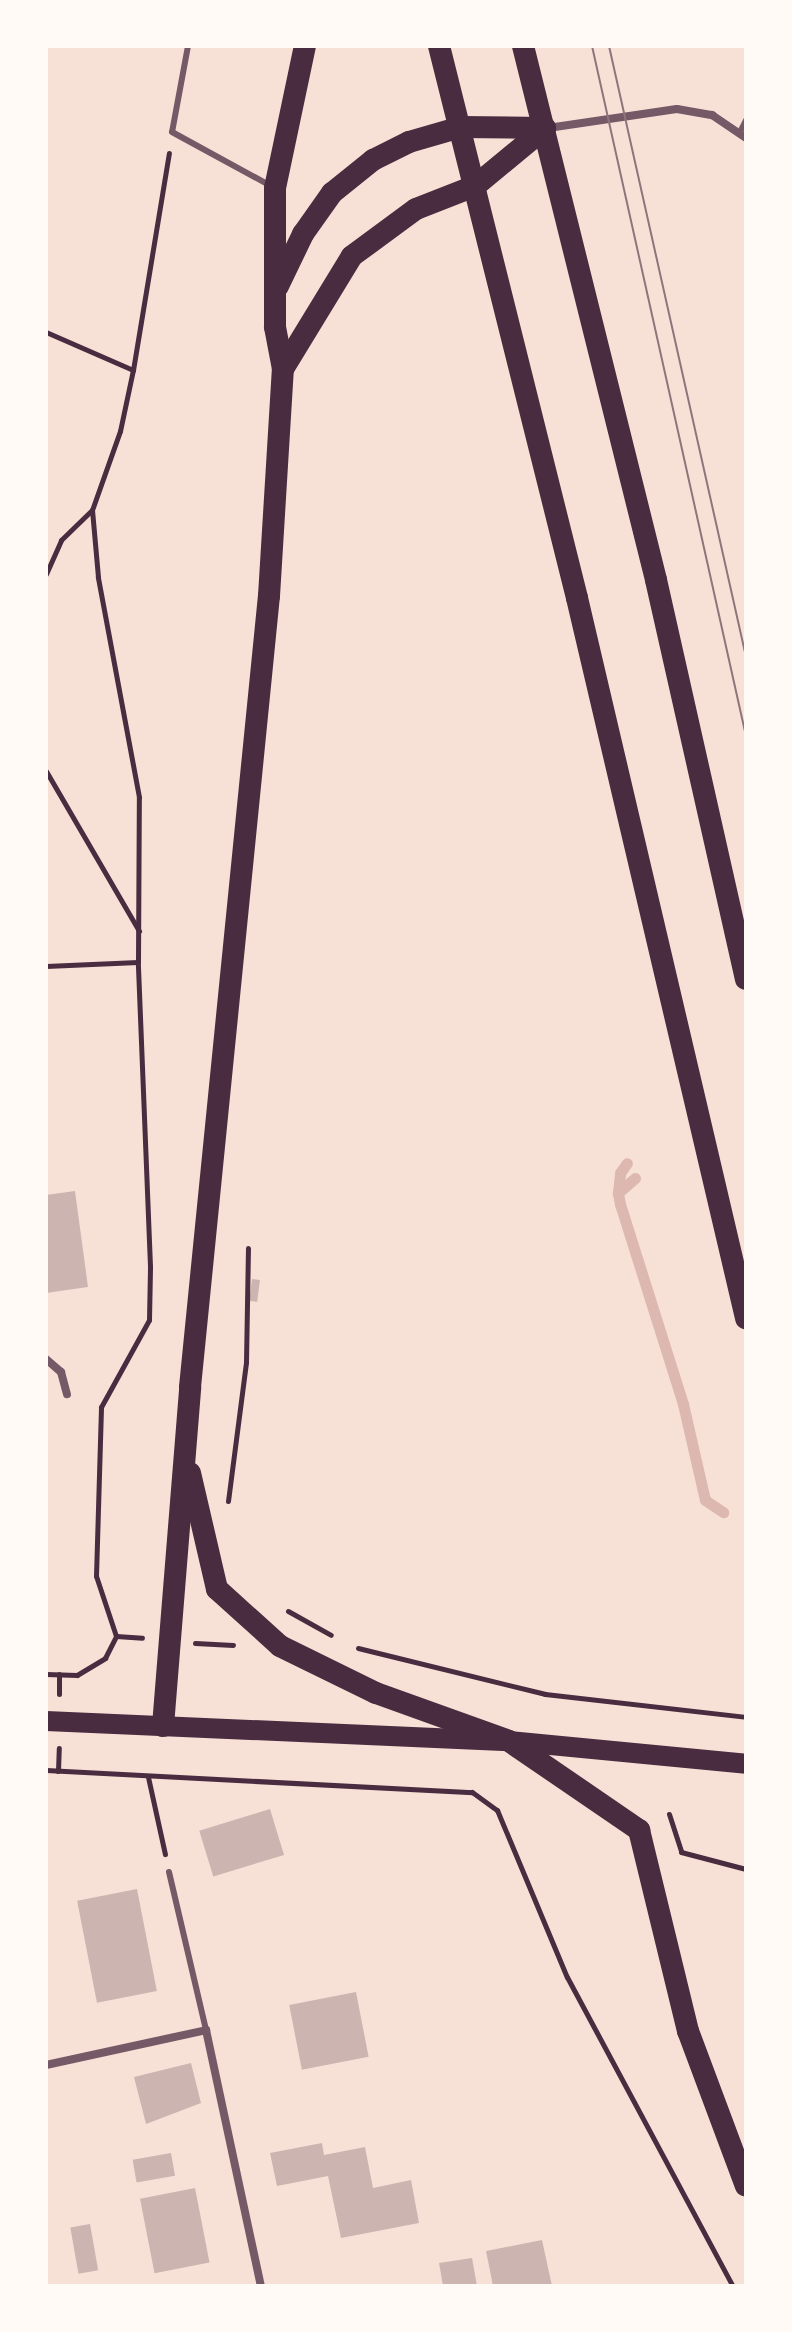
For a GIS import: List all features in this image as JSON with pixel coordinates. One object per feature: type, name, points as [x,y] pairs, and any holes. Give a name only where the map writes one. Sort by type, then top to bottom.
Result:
[{"type":"highway","points":[[163,1726],[185,1448],[269,596],[283,369],[275,327],[278,286],[272,238],[275,188],[305,46]]},
{"type":"highway","points":[[439,46],[746,1318]]},
{"type":"highway","points":[[523,46],[656,580],[746,979]]},
{"type":"highway","points":[[278,286],[303,234],[332,193],[373,160],[409,142],[461,127],[545,128]]},
{"type":"highway","points":[[283,369],[352,256],[416,209],[475,186],[545,128]]},
{"type":"highway","points":[[185,1448],[217,1589],[280,1646],[376,1693],[509,1741],[639,1830],[688,2031],[746,2186]]},
{"type":"main road","points":[[46,1721],[509,1741],[746,1764]]},
{"type":"street","points":[[545,128],[677,109],[712,115],[743,136]]},
{"type":"street","points":[[46,1359],[61,1372],[67,1394]]},
{"type":"street","points":[[46,2065],[206,2030],[261,2286]]},
{"type":"lane","points":[[188,46],[172,132],[275,188]]},
{"type":"lane","points":[[743,136],[746,120]]},
{"type":"lane","points":[[169,1872],[206,2030]]},
{"type":"path","points":[[116,1636],[96,1576],[93,1530],[101,1407],[149,1320],[134,751],[98,577],[92,510],[120,431],[133,370],[172,132]]},
{"type":"path","points":[[46,332],[133,370]]},
{"type":"path","points":[[46,574],[67,531],[92,510]]},
{"type":"path","points":[[46,771],[140,932]]},
{"type":"path","points":[[46,966],[138,962]]},
{"type":"path","points":[[226,1516],[246,1362],[248,1248]]},
{"type":"path","points":[[735,1716],[746,1717]]},
{"type":"path","points":[[46,1770],[472,1792],[497,1810],[567,1977],[733,2286]]},
{"type":"path","points":[[148,1777],[169,1872]]},
{"type":"path","points":[[669,1814],[681,1852],[746,1869]]},
{"type":"building","points":[[75,1191],[88,1287],[46,1293],[46,1195]]},
{"type":"building","points":[[252,1279],[260,1280],[257,1302],[249,1301]]},
{"type":"building","points":[[270,1809],[284,1855],[213,1877],[199,1831]]},
{"type":"building","points":[[137,1889],[157,1991],[97,2003],[77,1901]]},
{"type":"building","points":[[356,1992],[369,2057],[302,2070],[289,2005]]},
{"type":"building","points":[[191,2063],[201,2103],[146,2124],[134,2077]]},
{"type":"building","points":[[322,2143],[324,2155],[365,2147],[373,2188],[411,2180],[419,2223],[341,2238],[328,2176],[277,2186],[270,2153]]},
{"type":"building","points":[[171,2153],[175,2176],[137,2182],[133,2160]]},
{"type":"building","points":[[195,2188],[210,2263],[155,2273],[140,2199]]},
{"type":"building","points":[[90,2224],[98,2270],[78,2274],[70,2227]]},
{"type":"building","points":[[542,2240],[552,2286],[493,2286],[486,2251]]},
{"type":"building","points":[[472,2258],[477,2286],[443,2286],[439,2263]]},
{"type":"waterway","points":[[618,1193],[620,1173],[627,1163]]},
{"type":"waterway","points":[[635,1178],[618,1193],[620,1204],[683,1404],[705,1500],[723,1512]]},
{"type":"tram line","points":[[592,46],[746,736]]},
{"type":"tram line","points":[[609,46],[746,657]]}]
